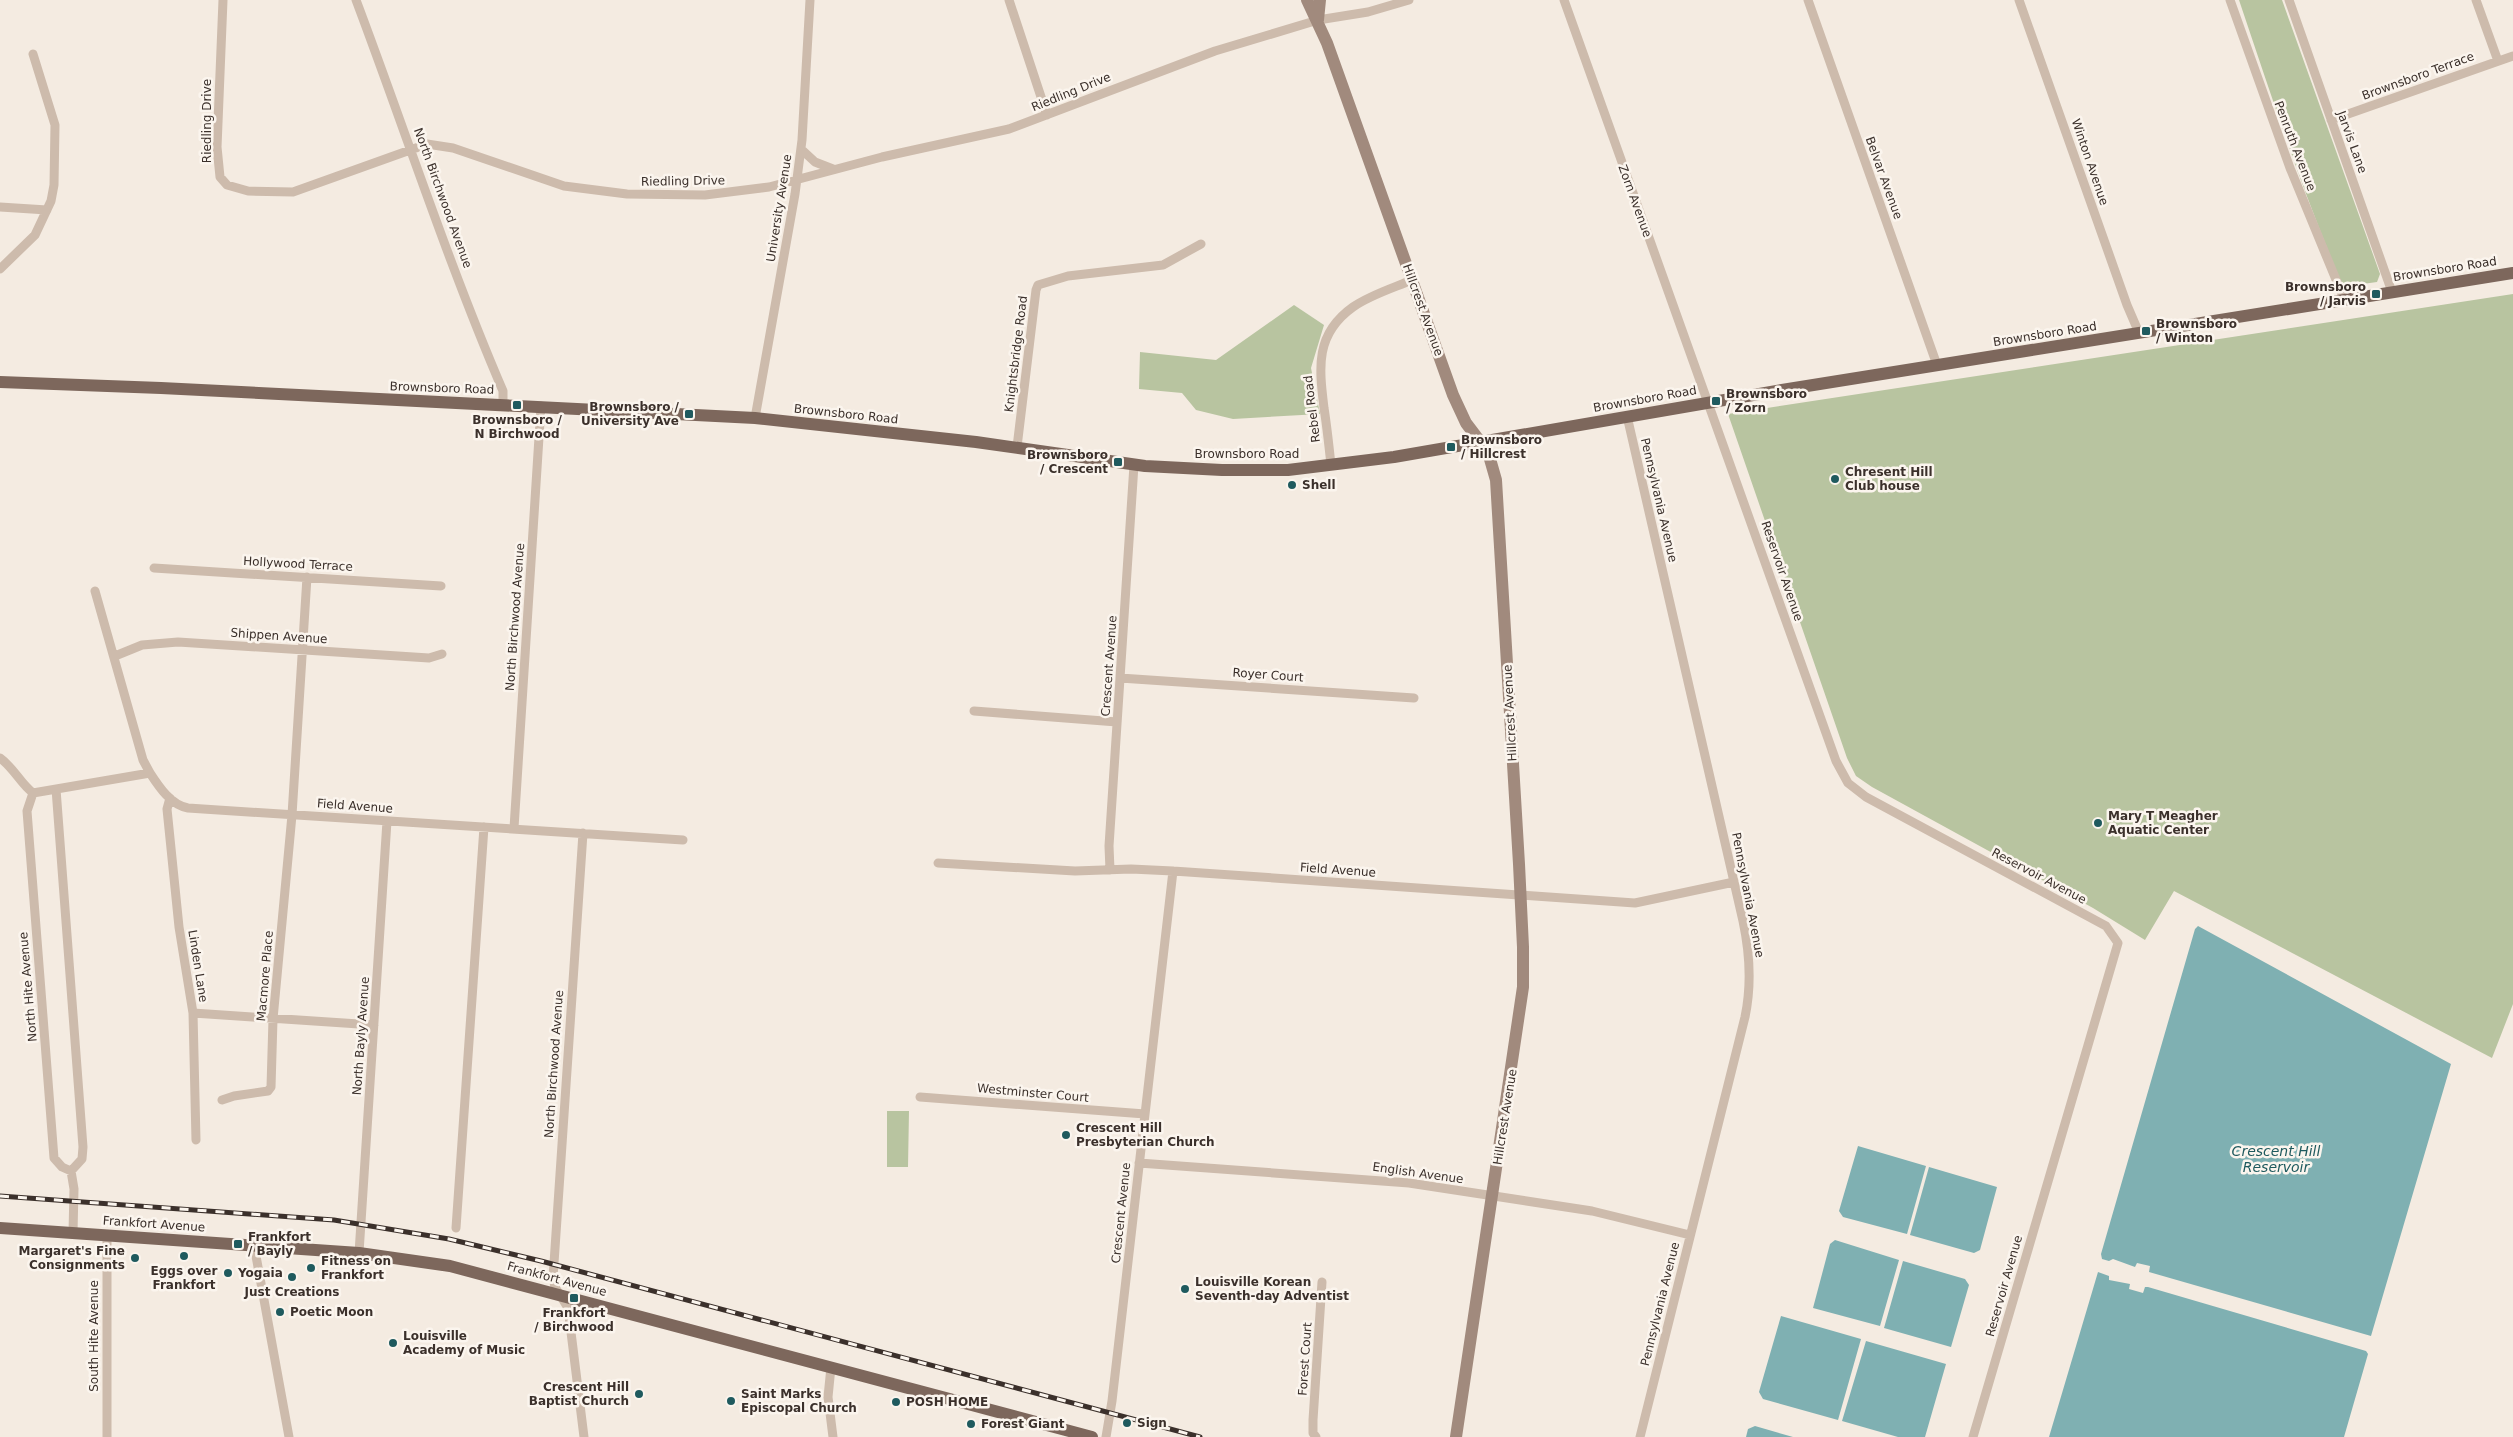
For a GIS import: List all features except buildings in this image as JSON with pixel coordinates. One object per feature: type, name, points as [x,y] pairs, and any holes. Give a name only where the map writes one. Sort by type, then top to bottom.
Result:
[{"type":"main road","points":[[1307,0],[1318,20]]},
{"type":"main road","points":[[1318,20],[1320,0]]},
{"type":"main road","name":"Hillcrest Avenue","points":[[1318,20],[1453,395],[1466,423],[1481,442],[1492,462],[1496,480],[1524,947],[1523,987],[1456,1437]]},
{"type":"main road","name":"Brownsboro Road","points":[[0,382],[540,406],[755,418],[1018,447],[1134,465],[1255,470],[1331,465],[1481,442],[1708,402],[2513,273]]},
{"type":"main road","name":"Frankfort Avenue","points":[[0,1228],[359,1253],[450,1266],[1092,1437]]},
{"type":"street","name":"Riedling Drive","points":[[223,0],[218,147],[220,177],[227,185],[248,191],[293,192],[427,144],[452,148],[564,186],[627,194],[725,194],[768,188],[833,169],[1009,130],[1215,51],[1318,20]]},
{"type":"street","name":"North Birchwood Avenue","points":[[356,0],[503,391],[503,405]]},
{"type":"street","name":"University Avenue","points":[[755,418],[801,149],[810,0]]},
{"type":"street","points":[[1009,0],[1047,115]]},
{"type":"street","points":[[1318,20],[1368,12],[1409,0]]},
{"type":"street","name":"Zorn Avenue","points":[[1564,0],[1708,402]]},
{"type":"street","name":"Belvar Avenue","points":[[1808,0],[1936,365]]},
{"type":"street","name":"Winton Avenue","points":[[2019,0],[2124,296],[2139,332]]},
{"type":"street","name":"Penruth Avenue","points":[[2230,0],[2290,168],[2344,299]]},
{"type":"street","name":"Jarvis Lane","points":[[2289,0],[2392,292]]},
{"type":"street","points":[[2476,0],[2498,62]]},
{"type":"street","points":[[0,269],[35,236],[47,210],[54,185],[55,125],[33,54]]},
{"type":"street","name":"Brownsboro Terrace","points":[[2332,120],[2513,56]]},
{"type":"street","points":[[801,149],[814,162],[833,169]]},
{"type":"street","points":[[0,208],[47,210]]},
{"type":"street","name":"Knightsbridge Road","points":[[1018,447],[1038,285],[1054,278],[1163,265],[1201,244]]},
{"type":"street","name":"Rebel Road","points":[[1331,465],[1320,379],[1322,353],[1327,335],[1334,324],[1353,307],[1412,280]]},
{"type":"street","name":"Reservoir Avenue","points":[[1708,402],[1836,761],[1848,783],[1866,798],[2106,926],[2118,943],[1973,1437]]},
{"type":"street","name":"North Birchwood Avenue","points":[[514,828],[540,406]]},
{"type":"street","name":"Pennsylvania Avenue","points":[[1627,416],[1749,952],[1748,1000],[1640,1437]]},
{"type":"street","name":"Crescent Avenue","points":[[1110,870],[1109,846],[1134,465]]},
{"type":"street","name":"Hollywood Terrace","points":[[154,568],[441,586]]},
{"type":"street","points":[[292,814],[306,577]]},
{"type":"street","points":[[0,758],[10,765],[25,788],[37,793],[150,773],[143,760],[95,591]]},
{"type":"street","name":"Shippen Avenue","points":[[115,656],[142,645],[160,642],[429,658],[442,654]]},
{"type":"street","name":"Royer Court","points":[[1120,678],[1414,698]]},
{"type":"street","points":[[974,711],[1117,722]]},
{"type":"street","name":"Field Avenue","points":[[150,773],[177,805],[188,808],[683,840]]},
{"type":"street","points":[[56,789],[83,1148],[82,1159],[71,1171],[74,1189],[73,1233]]},
{"type":"street","name":"North Hite Avenue","points":[[37,793],[27,811],[54,1158],[62,1167],[71,1171]]},
{"type":"street","name":"Linden Lane","points":[[170,798],[166,804],[179,927],[193,1013],[196,1140]]},
{"type":"street","name":"Macmore Place","points":[[222,1100],[234,1096],[268,1091],[271,1087],[273,1019],[292,814]]},
{"type":"street","name":"North Bayly Avenue","points":[[359,1253],[387,821]]},
{"type":"street","points":[[456,1228],[484,827]]},
{"type":"street","name":"North Birchwood Avenue","points":[[583,833],[553,1278],[555,1287],[568,1308],[584,1437]]},
{"type":"street","name":"Field Avenue","points":[[938,863],[1075,871],[1173,872],[1635,904],[1734,882]]},
{"type":"street","name":"Crescent Avenue","points":[[1106,1437],[1112,1401],[1173,872]]},
{"type":"street","points":[[193,1013],[374,1025]]},
{"type":"street","name":"Westminster Court","points":[[920,1097],[1145,1114]]},
{"type":"street","name":"English Avenue","points":[[1139,1163],[1377,1179],[1592,1211],[1690,1235]]},
{"type":"street","name":"South Hite Avenue","points":[[107,1235],[107,1437]]},
{"type":"street","points":[[254,1245],[289,1437]]},
{"type":"street","name":"Forest Court","points":[[1316,1437],[1313,1433],[1313,1420],[1322,1282]]},
{"type":"street","points":[[831,1366],[828,1397],[833,1437]]},
{"type":"green space","points":[[2239,0],[2282,0],[2380,274],[2377,282],[2348,286],[2341,282],[2300,177]]},
{"type":"green space","points":[[2513,294],[2513,1004],[2492,1058],[2174,891],[2145,940],[2093,908],[1872,787],[1856,776],[1847,758],[1728,414]]},
{"type":"green space","points":[[1294,305],[1324,325],[1311,368],[1320,414],[1233,419],[1196,410],[1182,393],[1139,389],[1140,352],[1216,360]]},
{"type":"green space","points":[[887,1111],[909,1111],[908,1167],[887,1167]]},
{"type":"water","name":"Crescent Hill Reservoir","points":[[2198,926],[2451,1064],[2371,1336],[2149,1272],[2150,1266],[2137,1263],[2135,1267],[2113,1259],[2109,1261],[2102,1259],[2101,1254],[2195,929]]},
{"type":"water","points":[[1858,1146],[1926,1166],[1907,1234],[1843,1217],[1839,1211]]},
{"type":"water","points":[[1929,1167],[1997,1187],[1980,1250],[1974,1253],[1910,1235]]},
{"type":"water","points":[[1835,1240],[1899,1260],[1880,1326],[1813,1308],[1830,1244]]},
{"type":"water","points":[[1903,1261],[1965,1279],[1969,1285],[1951,1347],[1884,1328]]},
{"type":"water","points":[[2098,1272],[2109,1276],[2109,1280],[2130,1284],[2129,1289],[2143,1293],[2145,1287],[2148,1287],[2366,1351],[2368,1354],[2344,1437],[2049,1437]]},
{"type":"water","points":[[1781,1316],[1861,1339],[1838,1420],[1763,1399],[1759,1392]]},
{"type":"water","points":[[1866,1341],[1946,1364],[1925,1437],[1898,1437],[1842,1421]]},
{"type":"water","points":[[1755,1426],[1793,1437],[1746,1437],[1748,1429]]},
{"type":"railway","points":[[0,1196],[334,1220],[449,1239],[541,1261],[1200,1437]]},
{"type":"place","name":"Brownsboro / Jarvis","points":[[2376,294]]},
{"type":"place","name":"Brownsboro / Winton","points":[[2146,331]]},
{"type":"place","name":"Brownsboro / Zorn","points":[[1716,401]]},
{"type":"place","name":"Brownsboro / N Birchwood","points":[[517,405]]},
{"type":"place","name":"Brownsboro / University Ave","points":[[689,414]]},
{"type":"place","name":"Brownsboro / Hillcrest","points":[[1451,447]]},
{"type":"place","name":"Brownsboro / Crescent","points":[[1118,462]]},
{"type":"place","name":"Chresent Hill Club house","points":[[1835,479]]},
{"type":"place","name":"Shell","points":[[1292,485]]},
{"type":"place","name":"Mary T Meagher Aquatic Center","points":[[2098,823]]},
{"type":"place","name":"Crescent Hill Presbyterian Church","points":[[1066,1135]]},
{"type":"place","name":"Frankfort / Bayly","points":[[238,1244]]},
{"type":"place","name":"Eggs over Frankfort","points":[[184,1256]]},
{"type":"place","name":"Margaret's Fine Consignments","points":[[135,1258]]},
{"type":"place","name":"Fitness on Frankfort","points":[[311,1268]]},
{"type":"place","name":"Yogaia","points":[[228,1273]]},
{"type":"place","name":"Just Creations","points":[[292,1277]]},
{"type":"place","name":"Louisville Korean Seventh-day Adventist","points":[[1185,1289]]},
{"type":"place","name":"Frankfort / Birchwood","points":[[574,1298]]},
{"type":"place","name":"Poetic Moon","points":[[280,1312]]},
{"type":"place","name":"Louisville Academy of Music","points":[[393,1343]]},
{"type":"place","name":"Crescent Hill Baptist Church","points":[[639,1394]]},
{"type":"place","name":"Saint Marks Episcopal Church","points":[[731,1401]]},
{"type":"place","name":"POSH HOME","points":[[896,1402]]},
{"type":"place","name":"Sign","points":[[1127,1423]]},
{"type":"place","name":"Forest Giant","points":[[971,1424]]}]
